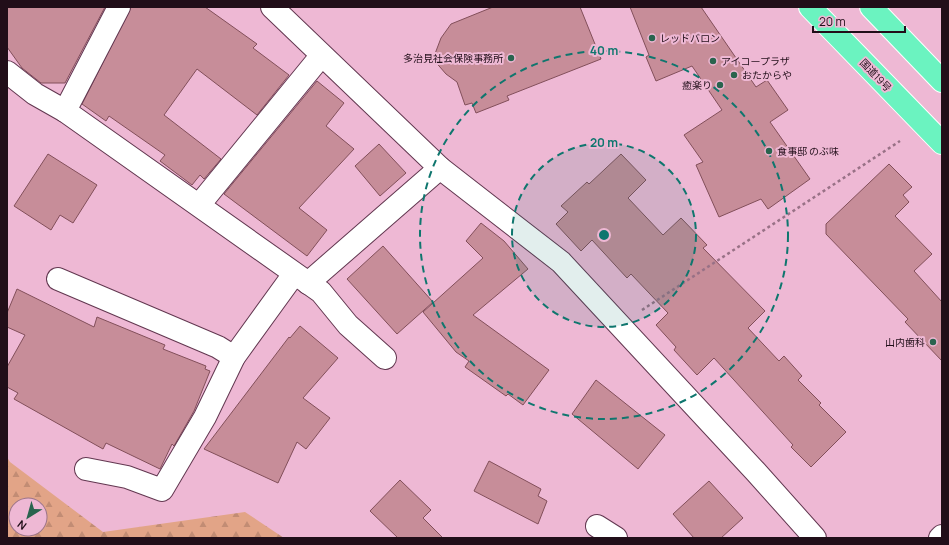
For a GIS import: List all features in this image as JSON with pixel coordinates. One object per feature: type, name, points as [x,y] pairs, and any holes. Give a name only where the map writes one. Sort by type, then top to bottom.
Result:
[{"type":"highway","name":"国道19号","points":[[810,7],[942,143]]},
{"type":"highway","points":[[871,7],[942,81]]},
{"type":"street","points":[[65,111],[119,7]]},
{"type":"street","points":[[272,7],[321,56],[440,168],[561,262],[815,538]]},
{"type":"street","points":[[199,205],[321,56]]},
{"type":"street","points":[[7,72],[35,94],[65,111],[321,292],[348,325],[385,358]]},
{"type":"street","points":[[86,469],[126,477],[162,490],[204,417],[234,357],[301,279],[440,168]]},
{"type":"street","points":[[58,279],[218,347],[234,357]]},
{"type":"street","points":[[597,526],[616,538]]},
{"type":"path","points":[[620,325],[900,141]]},
{"type":"green space","points":[[7,457],[10,462],[103,532],[245,512],[284,538],[7,538]]},
{"type":"building","points":[[7,7],[105,7],[65,83],[41,83],[22,68],[7,47]]},
{"type":"building","points":[[131,7],[205,7],[257,44],[253,48],[289,75],[257,115],[197,69],[164,115],[221,159],[204,179],[200,175],[192,185],[160,161],[165,155],[109,116],[106,121],[82,104]]},
{"type":"building","points":[[493,7],[580,7],[601,59],[507,96],[509,100],[476,113],[472,103],[465,105],[457,82],[446,74],[433,59],[441,38],[451,24]]},
{"type":"building","points":[[630,7],[701,7],[756,87],[767,80],[788,110],[770,122],[810,179],[768,209],[761,199],[719,217],[696,165],[703,162],[684,135],[722,110],[692,66],[656,81],[646,57],[649,55]]},
{"type":"building","points":[[317,81],[344,103],[326,126],[354,149],[299,208],[327,230],[307,256],[224,194]]},
{"type":"building","points":[[379,144],[406,173],[380,196],[355,166]]},
{"type":"building","points":[[48,154],[97,185],[73,223],[60,215],[51,230],[14,206]]},
{"type":"building","points":[[621,154],[646,180],[628,198],[663,235],[681,218],[707,245],[703,248],[765,311],[748,328],[779,361],[784,356],[802,376],[798,380],[821,403],[819,405],[846,432],[811,467],[791,447],[793,445],[714,358],[697,375],[674,350],[676,347],[656,325],[668,313],[631,274],[627,278],[592,240],[581,251],[556,224],[568,212],[561,206],[587,182],[589,184]]},
{"type":"building","points":[[889,164],[912,187],[903,195],[909,202],[895,216],[932,254],[914,271],[942,302],[942,361],[905,322],[908,319],[826,234],[826,224]]},
{"type":"building","points":[[481,223],[504,241],[528,269],[473,315],[549,370],[523,405],[508,394],[506,396],[465,367],[469,361],[456,352],[423,312],[483,258],[466,241]]},
{"type":"building","points":[[383,246],[433,302],[397,334],[347,279]]},
{"type":"building","points":[[17,289],[94,327],[97,317],[165,345],[163,349],[206,366],[205,369],[210,371],[194,411],[174,446],[172,444],[160,469],[106,443],[103,449],[14,399],[18,393],[7,387],[7,367],[25,335],[7,327],[7,313]]},
{"type":"building","points":[[300,326],[338,358],[303,398],[330,418],[306,449],[297,442],[278,483],[204,449],[289,337],[290,338]]},
{"type":"building","points":[[596,380],[665,435],[638,469],[572,414]]},
{"type":"building","points":[[489,461],[541,489],[538,496],[547,501],[538,524],[474,491]]},
{"type":"building","points":[[400,480],[431,510],[423,518],[443,538],[398,538],[370,511]]},
{"type":"building","points":[[709,481],[743,518],[721,538],[694,538],[673,514]]},
{"type":"place","name":"レッドバロン","points":[[652,38]]},
{"type":"place","name":"多治見社会保険事務所","points":[[511,58]]},
{"type":"place","name":"アイコープラザ","points":[[713,61]]},
{"type":"place","name":"おたからや","points":[[734,75]]},
{"type":"place","name":"癒楽り","points":[[720,85]]},
{"type":"place","name":"食事邸 のぶ味","points":[[769,151]]},
{"type":"place","name":"山内歯科","points":[[933,342]]}]
